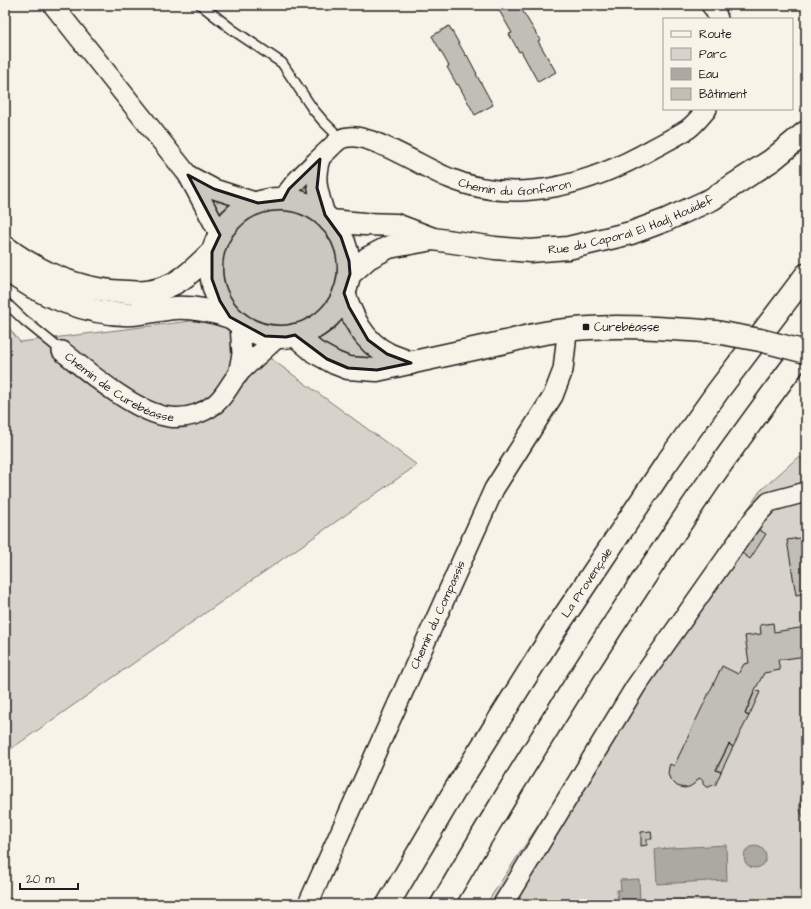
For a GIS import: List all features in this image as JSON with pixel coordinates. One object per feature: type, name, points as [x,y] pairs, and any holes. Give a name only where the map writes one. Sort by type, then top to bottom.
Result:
[{"type":"main road","name":"Rue du Caporal El Hadj Houidef","points":[[328,218],[364,224],[396,225],[433,238],[495,248],[530,251],[568,248],[631,233],[666,220],[712,199],[772,160],[806,132]]},
{"type":"main road","points":[[235,320],[220,301],[214,288],[211,268],[216,244],[224,228],[242,211],[258,203],[272,200],[283,200],[304,204],[328,218],[344,245],[349,261],[347,283],[339,304],[330,316],[315,327],[286,336]]},
{"type":"main road","name":"Rue du Caporal El Hadj Houidef","points":[[347,283],[368,258],[389,247],[433,238]]},
{"type":"main road","points":[[5,247],[33,266],[66,281],[84,287],[124,292],[152,291],[170,285],[185,277],[216,244]]},
{"type":"main road","points":[[5,268],[50,295],[85,308],[115,314],[133,314],[187,308],[214,312],[235,320],[252,331],[286,336],[328,360],[348,368],[376,370],[528,336],[586,327],[662,328],[716,332],[760,340],[806,352]]},
{"type":"main road","name":"La Provençale","points":[[388,904],[455,790],[561,620],[666,464],[718,391],[806,275]]},
{"type":"main road","points":[[347,283],[355,321],[368,340],[387,354],[411,362]]},
{"type":"main road","points":[[442,904],[490,821],[598,649],[709,482],[806,348]]},
{"type":"street","points":[[53,5],[188,175],[216,244]]},
{"type":"street","points":[[711,5],[715,10],[718,18]]},
{"type":"street","name":"Chemin du Gonfaron","points":[[341,139],[349,137],[365,138],[437,173],[465,184],[493,189],[528,191],[575,183],[628,162],[689,128],[706,110]]},
{"type":"street","points":[[283,200],[293,184],[305,171],[341,139]]},
{"type":"street","points":[[320,158],[316,179],[328,218]]},
{"type":"street","points":[[188,175],[214,189],[258,203]]},
{"type":"street","points":[[235,320],[242,354],[238,374]]},
{"type":"street","name":"Chemin du Compassis","points":[[308,904],[494,489],[553,396],[563,370],[566,330]]},
{"type":"street","points":[[238,374],[286,336]]},
{"type":"street","name":"Chemin de Curebéasse","points":[[62,351],[124,398],[156,414],[168,417],[181,418],[205,411],[224,396],[238,374]]},
{"type":"street","points":[[503,904],[636,686],[755,517],[769,502],[806,492]]},
{"type":"lane","points":[[201,5],[233,30],[282,63],[319,117],[341,139]]},
{"type":"lane","name":"Chemin de Curebéasse","points":[[5,302],[24,320],[62,351]]},
{"type":"highlighted area","points":[[320,159],[317,188],[325,215],[341,237],[349,261],[350,274],[344,293],[349,307],[368,340],[387,354],[411,363],[377,370],[348,368],[327,359],[295,335],[286,337],[265,336],[230,317],[220,301],[212,279],[212,252],[220,235],[188,175],[214,189],[258,203],[283,200],[289,189]]},
{"type":"green space","points":[[215,318],[417,465],[5,753],[5,323],[20,342]]},
{"type":"green space","points":[[806,456],[806,904],[486,904],[760,491],[796,459]]},
{"type":"green space","points":[[5,898],[29,904],[5,904]]},
{"type":"water","points":[[806,787],[806,821],[801,812],[800,800]]},
{"type":"water","points":[[726,845],[727,880],[657,884],[655,849]]},
{"type":"water","points":[[755,846],[763,849],[766,857],[763,865],[755,868],[747,865],[744,857],[747,849]]},
{"type":"water","points":[[639,879],[640,902],[686,900],[687,904],[618,904],[617,890],[621,890],[620,880]]},
{"type":"building","points":[[416,5],[425,5],[418,9]]},
{"type":"building","points":[[496,5],[519,5],[540,40],[538,41],[556,72],[538,82],[521,51],[519,52],[509,34],[512,33]]},
{"type":"building","points":[[449,26],[466,56],[467,55],[493,105],[475,115],[447,67],[449,66],[432,36]]},
{"type":"building","points":[[758,529],[766,534],[750,559],[742,553]]},
{"type":"building","points":[[806,537],[806,593],[796,595],[787,540]]},
{"type":"building","points":[[773,623],[774,632],[806,627],[806,656],[778,660],[780,670],[764,673],[745,714],[749,716],[733,747],[729,744],[716,770],[721,772],[715,786],[713,785],[706,787],[703,784],[703,780],[699,778],[689,787],[684,788],[677,786],[670,779],[668,774],[670,764],[674,766],[722,666],[738,674],[744,664],[749,663],[745,636],[761,634],[760,625]]},
{"type":"building","points":[[755,690],[760,692],[749,716],[745,714]]},
{"type":"building","points":[[729,744],[733,747],[721,772],[716,770]]},
{"type":"building","points":[[651,831],[652,839],[647,839],[647,845],[641,846],[641,832]]},
{"type":"place","name":"Curebéasse","points":[[586,327]]}]
